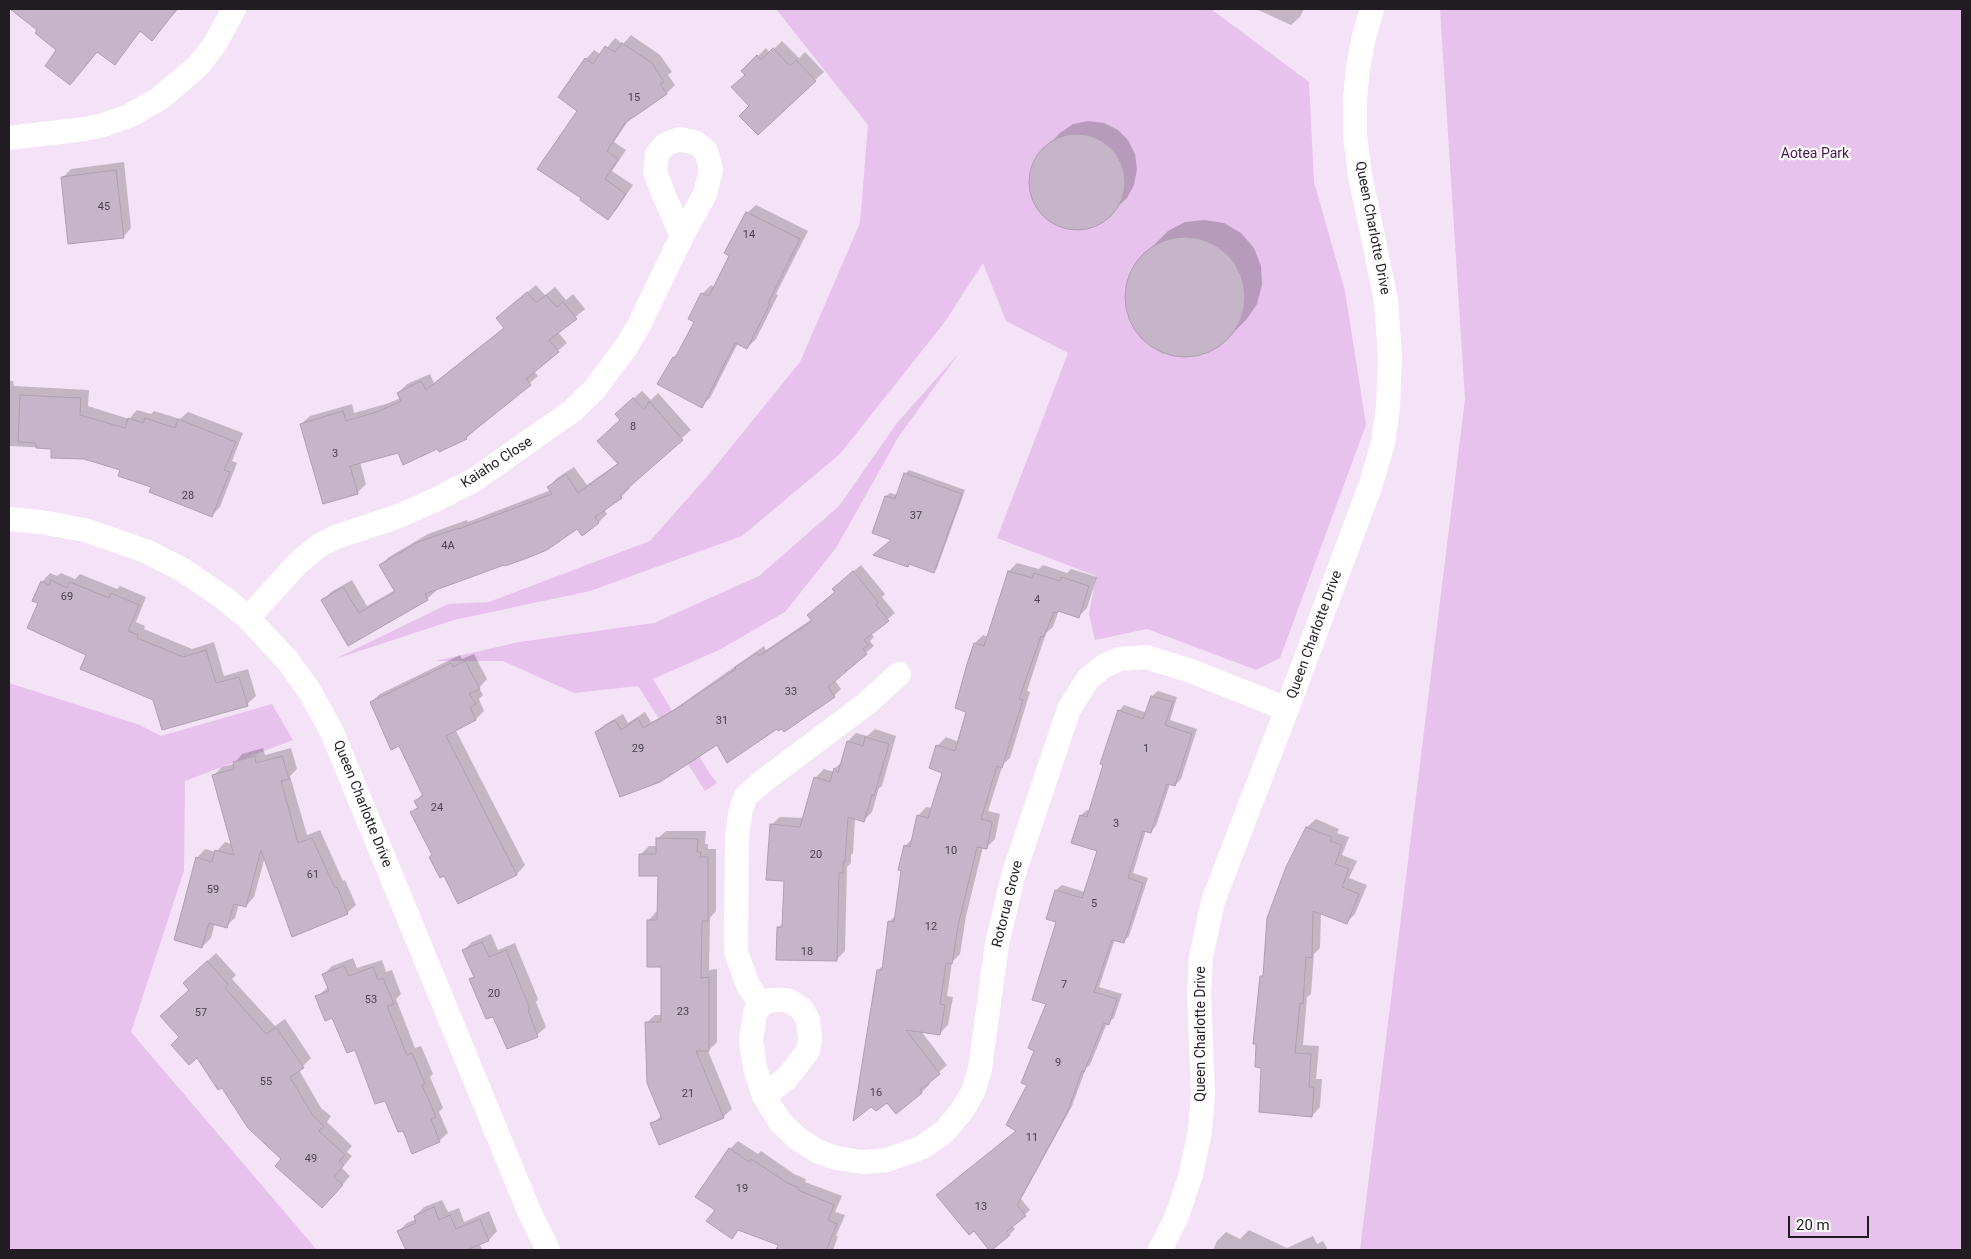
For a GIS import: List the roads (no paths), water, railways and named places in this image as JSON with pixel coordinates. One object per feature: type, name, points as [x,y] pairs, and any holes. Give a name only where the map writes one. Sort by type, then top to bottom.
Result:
[{"type":"street","points":[[9,138],[103,125],[129,116],[159,99],[198,66],[216,44],[234,9]]},
{"type":"street","name":"Queen Charlotte Drive","points":[[1160,1250],[1177,1216],[1191,1174],[1200,1131],[1203,1093],[1199,992],[1201,957],[1206,929],[1220,880],[1287,709],[1371,484],[1383,443],[1388,408],[1390,357],[1386,300],[1360,175],[1355,136],[1354,99],[1364,36],[1372,9]]},
{"type":"street","name":"Kaiaho Close","points":[[248,618],[298,563],[320,545],[336,537],[399,516],[474,480],[572,411],[592,391],[626,348],[682,236]]},
{"type":"street","name":"Queen Charlotte Drive","points":[[9,519],[42,522],[85,530],[148,552],[183,570],[224,598],[248,618],[288,661],[310,692],[332,732],[529,1212],[548,1250]]},
{"type":"street","name":"Rotorua Grove","points":[[761,1005],[755,1014],[752,1040],[754,1068],[764,1096],[781,1123],[797,1138],[817,1151],[836,1158],[862,1162],[887,1160],[923,1147],[944,1132],[961,1112],[973,1092],[980,1069],[997,944],[1013,876],[1069,709],[1088,679],[1104,666],[1120,658],[1146,657],[1188,670],[1287,709]]},
{"type":"street","points":[[764,1096],[778,1087],[798,1066],[808,1051],[810,1039],[808,1020],[801,1008],[787,1000],[771,1000],[761,1005],[748,985],[736,952],[737,835],[741,809],[746,796],[762,782],[866,704],[899,674]]},
{"type":"park label","name":"Aotea Park","points":[[1815,154]]}]
